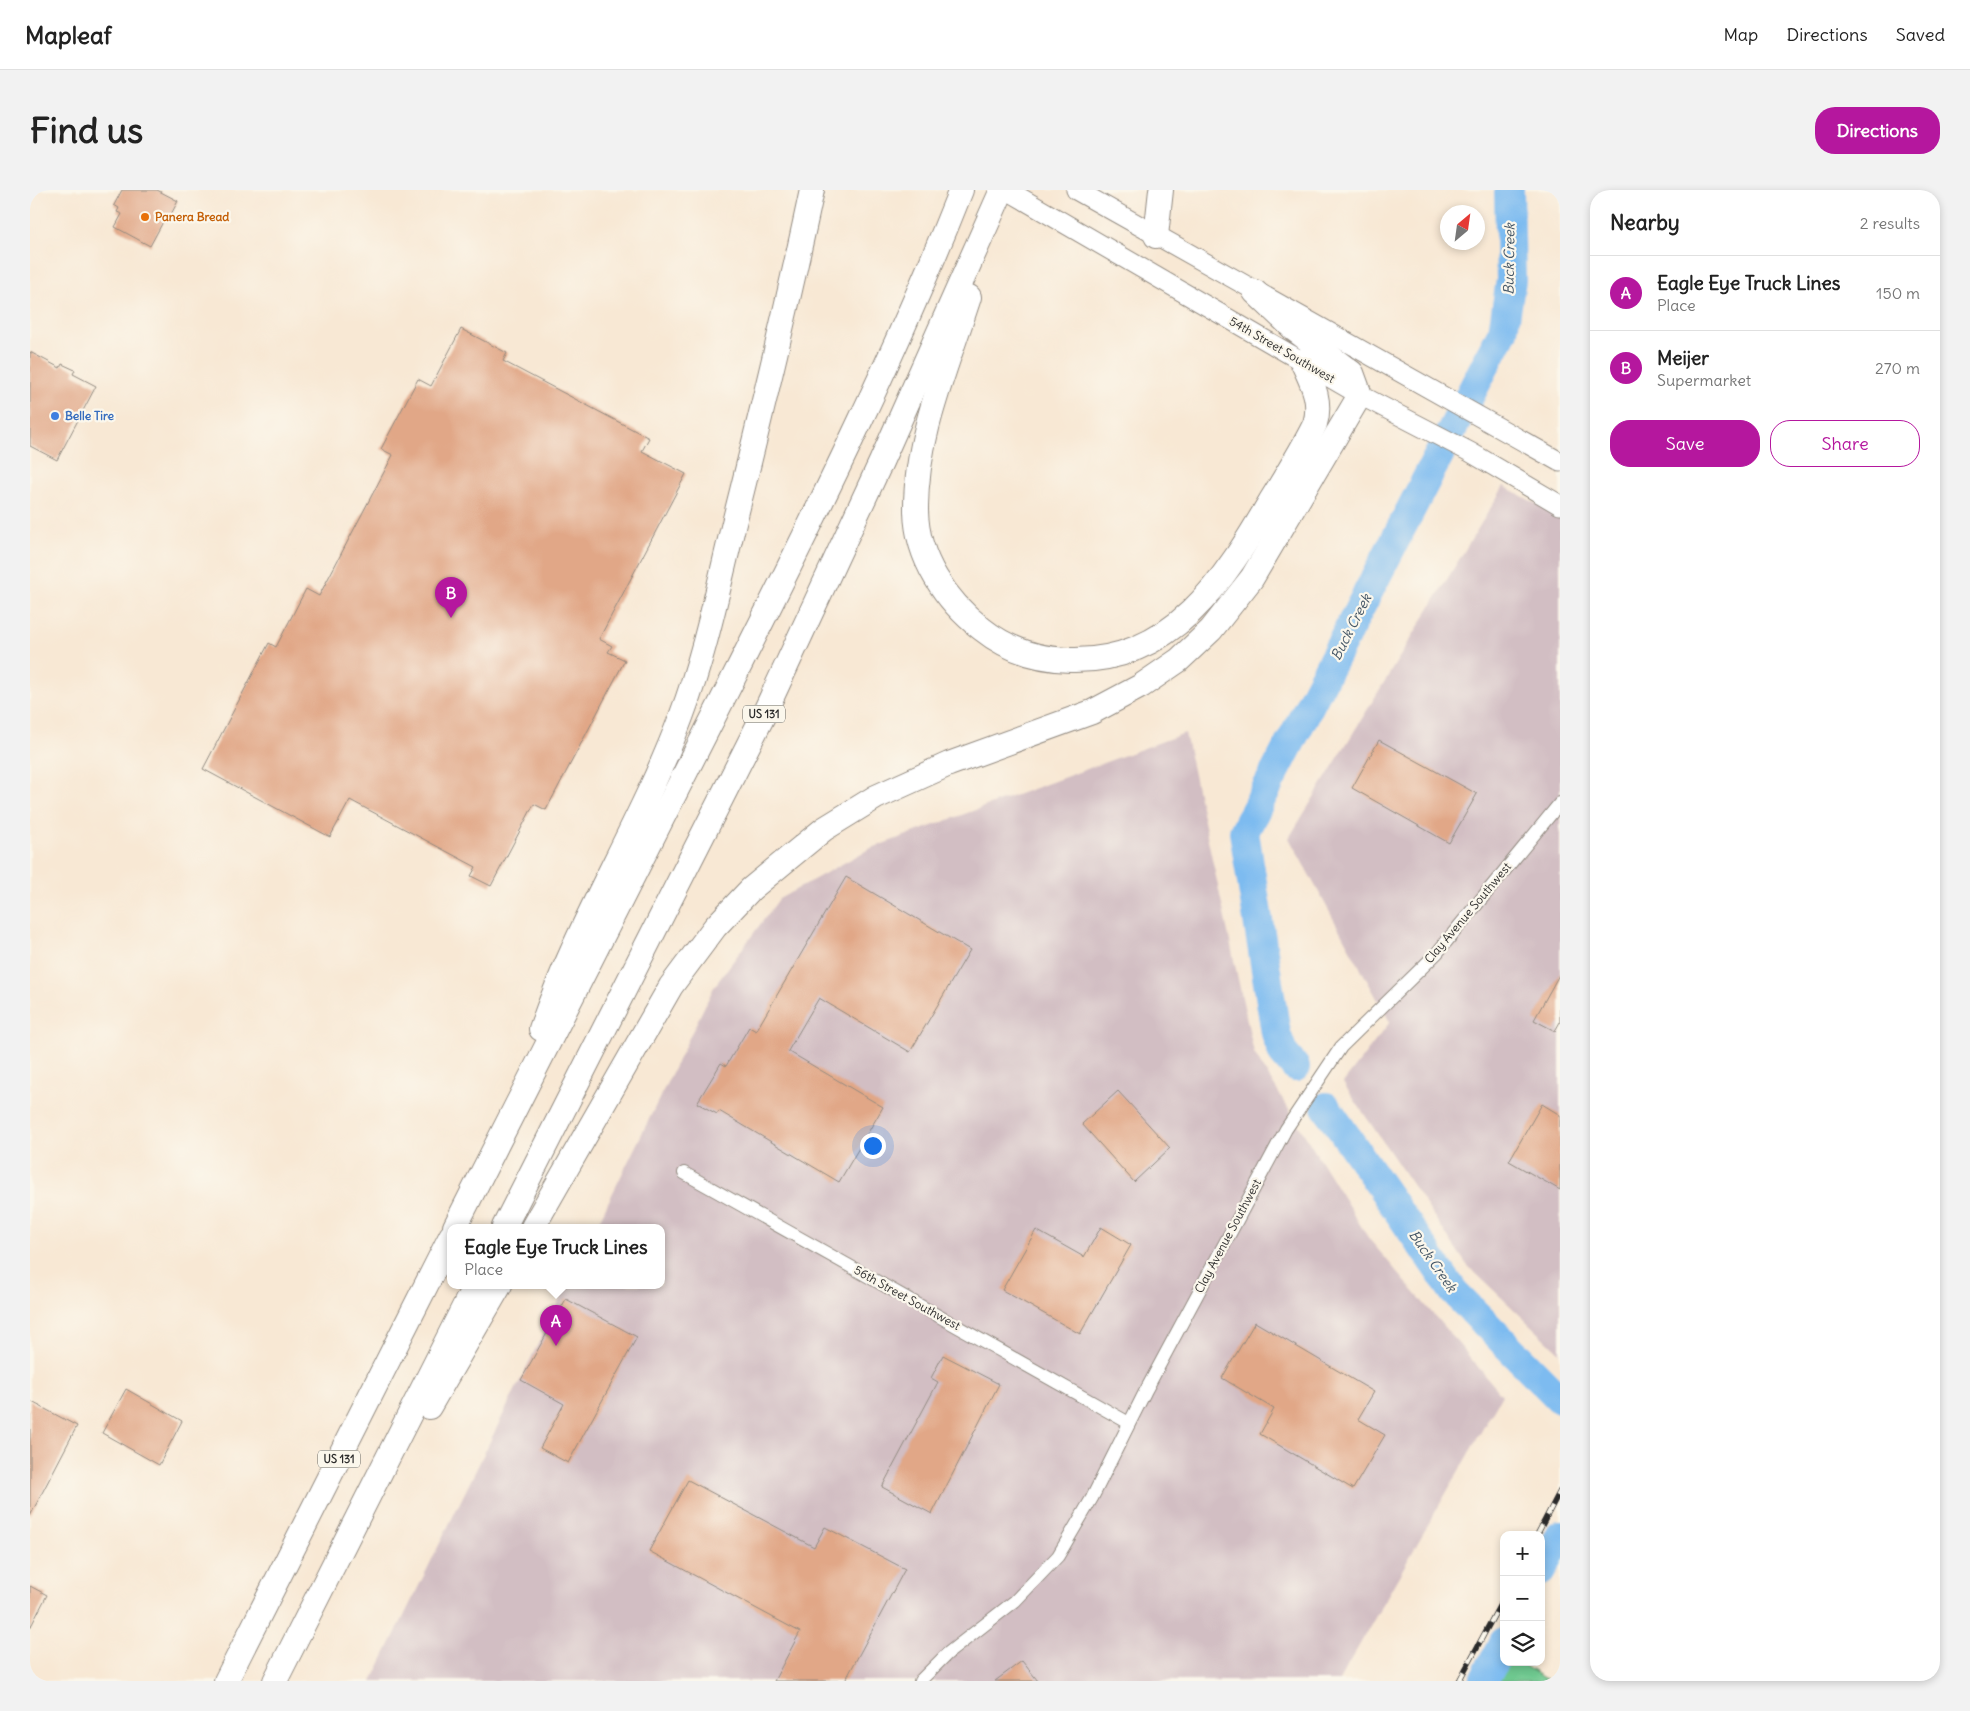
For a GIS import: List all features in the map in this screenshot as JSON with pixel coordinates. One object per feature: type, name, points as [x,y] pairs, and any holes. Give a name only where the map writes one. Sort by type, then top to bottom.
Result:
[{"type":"highway","points":[[512,1114],[560,979],[654,781],[691,690],[718,593],[787,308],[812,190]]},
{"type":"highway","points":[[457,1224],[789,568],[943,236],[959,190]]},
{"type":"highway","points":[[1004,190],[928,426],[917,490],[916,513],[923,550],[938,583],[960,610],[991,636],[1029,654],[1057,660],[1090,660],[1117,656],[1150,642],[1174,626],[1203,602],[1228,571],[1253,532],[1315,424],[1319,407],[1318,397],[1302,361]]},
{"type":"highway","name":"US 131","points":[[506,1224],[763,716],[1004,190]]},
{"type":"highway","points":[[1156,236],[1161,190]]},
{"type":"highway","points":[[535,1224],[671,986],[715,926],[751,888],[824,829],[876,797],[949,764],[1092,712],[1141,686],[1179,660],[1211,630],[1252,578],[1360,395],[1352,373],[1295,330],[1255,292]]},
{"type":"highway","name":"US 131","points":[[226,1681],[447,1244]]},
{"type":"highway","points":[[275,1681],[473,1289]]},
{"type":"highway","points":[[330,1574],[498,1289]]},
{"type":"main road","name":"54th Street Southwest","points":[[1004,190],[1360,395],[1425,427],[1560,505]]},
{"type":"main road","points":[[1077,191],[1560,462]]},
{"type":"street","name":"Clay Avenue Southwest","points":[[920,1681],[947,1654],[1015,1601],[1058,1556],[1092,1498],[1129,1422],[1286,1128],[1341,1047],[1437,953],[1560,803]]},
{"type":"street","name":"56th Street Southwest","points":[[684,1173],[1129,1422]]},
{"type":"shaded area","points":[[1504,486],[1560,517],[1560,1353],[1467,1265],[1343,1083],[1390,1022],[1289,838]]},
{"type":"shaded area","points":[[1185,733],[1254,1053],[1369,1239],[1502,1395],[1339,1681],[372,1681],[565,1289],[665,1289],[665,1224],[597,1224],[714,987],[779,899],[869,849]]},
{"type":"green space","points":[[1500,1655],[1500,1666],[1525,1666],[1550,1681],[1486,1681]]},
{"type":"building","name":"Panera Bread","points":[[122,190],[157,190],[178,201],[167,222],[164,220],[150,246],[115,227],[122,214],[117,212],[119,208],[114,205]]},
{"type":"building","points":[[461,329],[507,353],[503,361],[649,438],[642,451],[686,474],[599,639],[612,646],[608,652],[625,660],[546,810],[534,804],[491,886],[471,876],[476,867],[350,800],[330,837],[203,769],[269,643],[276,647],[306,589],[319,596],[393,455],[381,449],[418,379],[431,386]]},
{"type":"building","name":"Belle Tire","points":[[30,352],[60,368],[62,364],[75,370],[73,374],[96,386],[57,460],[30,446]]},
{"type":"building","points":[[1379,740],[1477,794],[1449,843],[1352,788]]},
{"type":"building","points":[[846,877],[970,950],[910,1052],[819,998],[788,1051],[883,1107],[839,1182],[719,1111],[717,1114],[697,1103],[721,1063],[726,1066],[749,1027],[756,1031]]},
{"type":"building","points":[[1560,973],[1560,1022],[1555,1031],[1534,1020]]},
{"type":"building","points":[[1118,1091],[1170,1148],[1134,1182],[1082,1124]]},
{"type":"building","points":[[1542,1104],[1560,1115],[1560,1190],[1509,1161]]},
{"type":"building","points":[[1101,1227],[1131,1245],[1080,1334],[1002,1290],[1036,1230],[1084,1257]]},
{"type":"building","points":[[566,1299],[637,1337],[568,1463],[540,1448],[564,1404],[521,1380]]},
{"type":"building","points":[[1255,1322],[1374,1392],[1358,1419],[1385,1435],[1353,1489],[1260,1434],[1274,1409],[1222,1378]]},
{"type":"building","points":[[943,1355],[999,1384],[932,1514],[882,1487],[938,1382],[931,1378]]},
{"type":"building","points":[[126,1389],[182,1421],[159,1465],[102,1433]]},
{"type":"building","points":[[30,1401],[77,1426],[30,1516]]},
{"type":"building","points":[[688,1480],[814,1547],[825,1527],[905,1569],[845,1681],[774,1681],[800,1632],[649,1551]]},
{"type":"building","points":[[30,1586],[47,1595],[30,1628]]},
{"type":"building","points":[[1022,1661],[1038,1681],[995,1681]]},
{"type":"waterway","name":"Buck Creek","points":[[1295,1067],[1283,1053],[1276,1033],[1244,832],[1503,331],[1511,280],[1509,190]]},
{"type":"waterway","name":"Buck Creek","points":[[1326,1107],[1454,1292],[1560,1399]]},
{"type":"waterway","name":"Buck Creek","points":[[1545,1563],[1560,1535]]},
{"type":"waterway","name":"Buck Creek","points":[[1483,1681],[1500,1649]]},
{"type":"railway","points":[[1539,1531],[1560,1491]]},
{"type":"railway","points":[[1459,1681],[1500,1604]]},
{"type":"place","name":"Panera Bread","points":[[145,217]]},
{"type":"place","name":"Belle Tire","points":[[55,416]]},
{"type":"place","name":"Meijer","points":[[451,618]]},
{"type":"place","name":"Eagle Eye Truck Lines","points":[[556,1346]]}]
